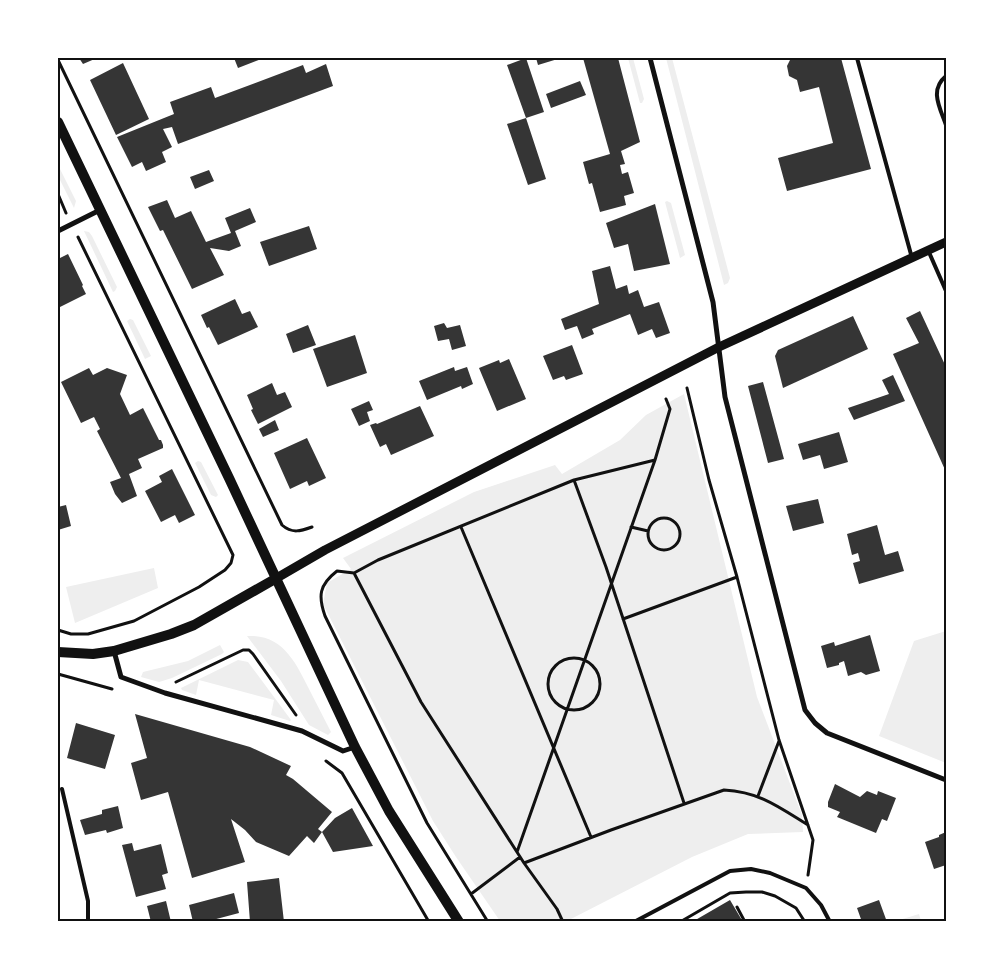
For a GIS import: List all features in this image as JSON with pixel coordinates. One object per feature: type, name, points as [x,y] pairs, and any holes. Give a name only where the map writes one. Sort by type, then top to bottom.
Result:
[{"type":"main road","points":[[58,122],[229,478],[355,747],[389,811],[459,922]]},
{"type":"main road","points":[[58,652],[93,654],[114,651],[171,634],[194,625],[275,579]]},
{"type":"street","points":[[650,58],[713,302],[725,397],[806,710],[827,733],[946,780]]},
{"type":"street","points":[[58,232],[100,210]]},
{"type":"street","points":[[275,579],[338,543],[719,347],[946,242]]},
{"type":"street","points":[[114,651],[121,677],[165,693],[302,730],[343,751],[355,747]]},
{"type":"lane","points":[[857,58],[912,258]]},
{"type":"lane","points":[[946,76],[938,84],[936,95],[946,125]]},
{"type":"lane","points":[[928,250],[946,291]]},
{"type":"lane","points":[[62,789],[88,901],[88,922]]},
{"type":"lane","points":[[634,922],[730,871],[751,870],[770,873],[806,888],[821,905],[830,922]]},
{"type":"path","points":[[58,60],[282,525],[287,530],[294,531],[300,531],[312,526]]},
{"type":"path","points":[[58,194],[232,555],[231,563],[226,570],[199,587],[134,621],[88,634],[71,634],[58,630]]},
{"type":"path","points":[[687,388],[709,480],[737,577],[779,740],[813,840],[806,888]]},
{"type":"path","points":[[517,853],[655,460],[670,409],[666,398]]},
{"type":"path","points":[[488,922],[427,823],[325,616],[321,604],[324,582],[337,571],[354,573],[378,560],[574,480],[655,460]]},
{"type":"path","points":[[574,480],[611,583],[684,803]]},
{"type":"path","points":[[666,518],[676,523],[679,528],[679,539],[672,548],[662,550],[652,545],[649,540],[648,531],[651,524],[656,520],[666,518]]},
{"type":"path","points":[[461,526],[487,593],[591,837]]},
{"type":"path","points":[[631,526],[648,531]]},
{"type":"path","points":[[354,573],[421,702],[520,858],[557,909],[563,922]]},
{"type":"path","points":[[623,619],[737,577]]},
{"type":"path","points":[[165,693],[167,686],[238,652],[249,650],[254,654],[303,725],[302,730]]},
{"type":"path","points":[[573,658],[585,660],[593,666],[598,674],[601,683],[599,693],[594,702],[587,708],[568,710],[557,704],[550,694],[548,682],[552,670],[561,662],[573,658]]},
{"type":"path","points":[[58,674],[118,691]]},
{"type":"path","points":[[758,796],[779,740]]},
{"type":"path","points":[[321,758],[342,773],[429,922]]},
{"type":"path","points":[[524,863],[684,803],[724,790],[740,791],[763,798],[808,825]]},
{"type":"path","points":[[471,894],[520,858]]},
{"type":"path","points":[[680,922],[730,893],[762,892],[775,896],[796,908],[805,922]]},
{"type":"path","points":[[737,907],[745,922]]},
{"type":"shaded area","points":[[628,58],[633,58],[644,99],[642,103],[640,103]]},
{"type":"shaded area","points":[[666,58],[672,58],[730,278],[728,283],[724,285]]},
{"type":"shaded area","points":[[58,165],[76,201],[74,208],[58,176]]},
{"type":"shaded area","points":[[665,202],[671,203],[685,255],[680,258]]},
{"type":"shaded area","points":[[84,231],[89,232],[92,236],[117,287],[113,292]]},
{"type":"shaded area","points":[[133,320],[151,356],[145,359],[127,321]]},
{"type":"shaded area","points":[[684,394],[757,697],[802,815],[803,832],[748,834],[692,857],[567,921],[500,921],[433,821],[323,604],[327,583],[351,569],[343,558],[474,492],[555,465],[562,474],[620,440],[646,415]]},
{"type":"shaded area","points":[[201,462],[218,495],[216,497],[211,495],[195,463]]},
{"type":"shaded area","points":[[154,568],[158,588],[75,623],[66,587]]},
{"type":"shaded area","points":[[946,631],[946,763],[879,736],[914,641]]},
{"type":"shaded area","points":[[247,636],[270,640],[287,652],[299,670],[331,732],[328,735],[309,725],[281,681]]},
{"type":"shaded area","points":[[220,645],[224,652],[222,654],[172,678],[159,682],[141,677],[143,672],[188,661]]},
{"type":"shaded area","points":[[238,660],[248,662],[290,721],[271,715],[274,700],[199,680],[196,695],[182,690],[181,688]]},
{"type":"shaded area","points":[[919,914],[921,921],[896,921]]},
{"type":"building","points":[[79,58],[97,58],[83,64]]},
{"type":"building","points":[[234,58],[264,58],[238,68]]},
{"type":"building","points":[[526,58],[544,112],[526,118],[507,65]]},
{"type":"building","points":[[536,58],[561,58],[538,65]]},
{"type":"building","points":[[583,58],[618,58],[640,142],[621,151],[625,164],[620,165],[622,174],[628,172],[634,193],[624,196],[626,205],[600,212],[592,183],[589,184],[583,162],[610,154]]},
{"type":"building","points":[[791,58],[841,58],[871,169],[787,191],[778,158],[833,143],[819,87],[800,92],[797,80],[789,76],[787,66]]},
{"type":"building","points":[[123,63],[149,119],[116,135],[90,80]]},
{"type":"building","points":[[326,64],[333,86],[178,144],[172,127],[163,129],[172,147],[162,152],[166,162],[146,171],[142,162],[132,167],[117,137],[174,114],[170,102],[211,87],[215,98],[303,65],[306,73]]},
{"type":"building","points":[[580,81],[586,95],[551,108],[546,94]]},
{"type":"building","points":[[526,118],[546,179],[528,185],[507,124]]},
{"type":"building","points":[[209,170],[214,181],[195,189],[190,177]]},
{"type":"building","points":[[167,200],[175,218],[191,211],[206,242],[231,233],[225,218],[250,208],[256,222],[235,231],[241,246],[229,251],[210,248],[224,275],[192,289],[163,230],[160,231],[148,207]]},
{"type":"building","points":[[655,204],[670,264],[634,271],[628,244],[614,248],[606,223]]},
{"type":"building","points":[[309,226],[317,249],[269,266],[260,242]]},
{"type":"building","points":[[68,254],[86,294],[60,307],[58,302],[58,259]]},
{"type":"building","points":[[610,266],[616,289],[627,285],[629,294],[638,290],[644,307],[659,302],[670,333],[656,338],[652,329],[638,335],[630,314],[592,329],[594,334],[582,339],[577,326],[565,330],[561,319],[599,304],[592,271]]},
{"type":"building","points":[[235,299],[242,314],[250,311],[258,327],[218,345],[201,315]]},
{"type":"building","points":[[920,311],[946,367],[946,472],[893,354],[919,343],[906,318]]},
{"type":"building","points":[[853,316],[868,349],[783,388],[775,356],[778,350]]},
{"type":"building","points":[[444,323],[447,328],[460,325],[466,346],[452,350],[449,339],[438,341],[434,326]]},
{"type":"building","points":[[308,325],[316,345],[293,353],[286,334]]},
{"type":"building","points":[[355,335],[367,373],[327,387],[313,349]]},
{"type":"building","points":[[572,345],[583,374],[566,380],[564,376],[553,380],[543,356]]},
{"type":"building","points":[[509,359],[526,399],[497,411],[479,368],[499,360],[500,363]]},
{"type":"building","points":[[454,367],[455,371],[467,367],[473,384],[462,389],[461,386],[427,400],[419,381]]},
{"type":"building","points":[[89,368],[93,375],[107,368],[127,375],[120,394],[130,415],[143,408],[163,445],[163,448],[138,459],[142,468],[129,474],[137,496],[122,503],[115,494],[110,482],[121,478],[97,431],[100,429],[94,417],[81,423],[61,382]]},
{"type":"building","points":[[893,375],[905,401],[854,420],[848,408],[889,394],[882,380]]},
{"type":"building","points":[[763,382],[784,459],[768,463],[748,386]]},
{"type":"building","points":[[272,383],[277,395],[285,392],[292,407],[258,424],[251,410],[253,409],[247,395]]},
{"type":"building","points":[[369,401],[373,410],[367,412],[370,421],[359,426],[351,409]]},
{"type":"building","points":[[420,406],[434,436],[391,455],[386,444],[380,447],[370,425],[377,424]]},
{"type":"building","points":[[275,420],[279,430],[263,437],[259,429]]},
{"type":"building","points":[[839,432],[848,462],[824,469],[820,455],[803,460],[798,444]]},
{"type":"building","points":[[307,438],[326,478],[309,486],[307,481],[290,489],[274,453]]},
{"type":"building","points":[[172,469],[195,515],[179,523],[175,515],[161,522],[145,491],[162,482],[159,476]]},
{"type":"building","points":[[818,499],[824,523],[793,531],[786,506]]},
{"type":"building","points":[[66,505],[71,526],[58,530],[58,507]]},
{"type":"building","points":[[877,525],[885,555],[898,551],[904,571],[859,584],[853,563],[860,561],[858,553],[852,555],[847,534]]},
{"type":"building","points":[[870,635],[880,671],[866,675],[861,672],[848,676],[844,661],[839,663],[839,665],[827,668],[821,646],[834,642],[835,646]]},
{"type":"building","points":[[135,714],[250,747],[291,766],[286,775],[332,812],[318,829],[322,832],[314,843],[307,836],[289,856],[256,842],[231,819],[245,862],[192,878],[168,792],[141,800],[131,763],[147,758]]},
{"type":"building","points":[[76,723],[115,735],[105,769],[67,758]]},
{"type":"building","points":[[835,784],[860,797],[867,791],[877,795],[878,791],[896,798],[887,821],[882,819],[876,833],[837,817],[840,812],[828,807]]},
{"type":"building","points":[[118,806],[123,828],[107,833],[106,830],[85,835],[80,820],[102,814],[102,810]]},
{"type":"building","points":[[352,808],[373,846],[333,852],[322,832],[335,818]]},
{"type":"building","points":[[946,832],[946,865],[934,869],[925,842],[939,837],[939,835]]},
{"type":"building","points":[[132,843],[134,851],[161,844],[168,873],[162,875],[166,889],[136,897],[122,845]]},
{"type":"building","points":[[279,878],[284,922],[250,922],[247,882]]},
{"type":"building","points":[[234,893],[239,913],[205,922],[193,922],[189,905]]},
{"type":"building","points":[[730,900],[743,922],[692,922]]},
{"type":"building","points":[[879,900],[887,922],[862,922],[857,908]]},
{"type":"building","points":[[166,901],[171,922],[151,922],[147,906]]}]
